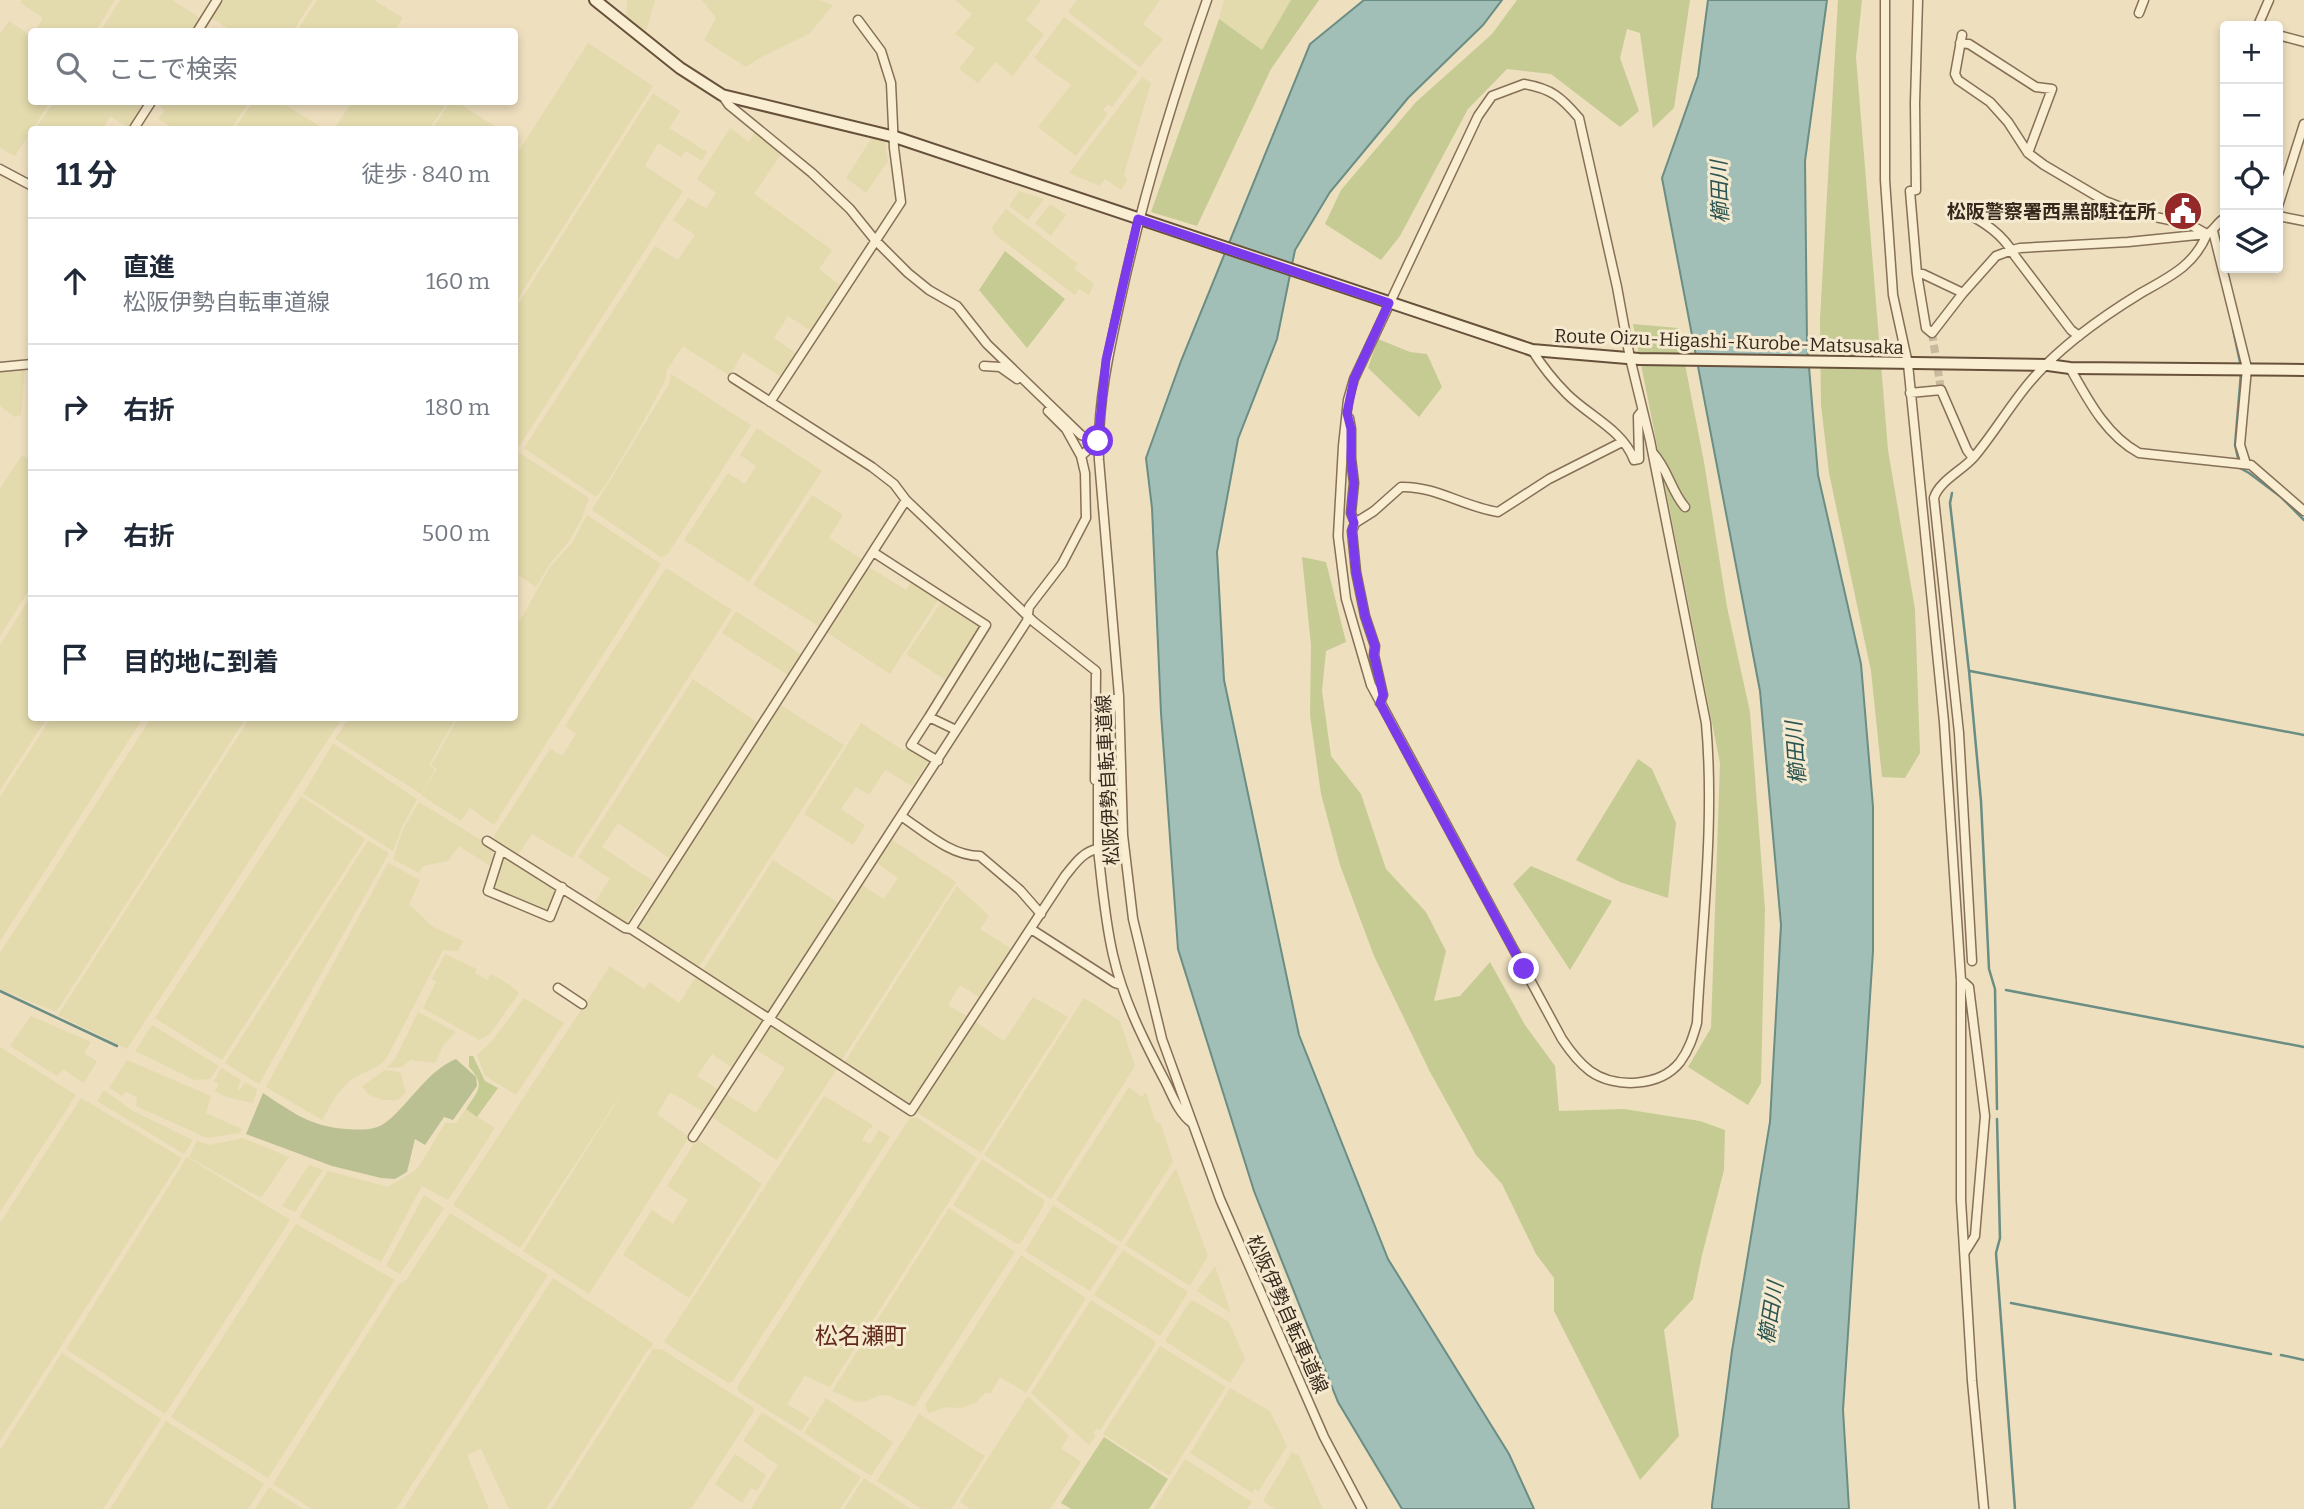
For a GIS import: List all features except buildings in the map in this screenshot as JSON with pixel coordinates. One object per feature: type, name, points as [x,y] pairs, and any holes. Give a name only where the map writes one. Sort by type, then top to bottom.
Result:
[{"type":"main road","name":"Route Oizu-Higashi-Kurobe-Matsusaka","points":[[596,0],[662,54],[722,95],[895,137],[1532,350],[1635,359],[2304,370]]},
{"type":"street","points":[[200,28],[217,0]]},
{"type":"street","name":"松阪伊勢自転車道線","points":[[1207,0],[1141,220],[1106,360],[1098,441],[1102,519],[1112,601],[1119,696],[1121,810],[1133,919],[1162,1039],[1220,1199],[1324,1437],[1362,1509]]},
{"type":"street","points":[[1885,0],[1885,180],[1893,295],[1910,393],[1944,722],[1961,980],[1961,1200],[1972,1381],[1984,1509]]},
{"type":"street","points":[[1918,0],[1916,190],[1910,191],[1917,274],[1926,328],[1931,333],[1996,256],[2012,250],[2210,233]]},
{"type":"street","points":[[2139,13],[2144,0]]},
{"type":"street","points":[[2260,21],[2269,0]]},
{"type":"street","points":[[770,402],[901,202],[891,83],[881,51],[858,20]]},
{"type":"street","points":[[2283,36],[2304,42]]},
{"type":"street","points":[[2028,153],[2052,89],[2036,87],[1961,39],[1955,74],[1958,80],[1990,102],[2008,122],[2028,153],[2105,201],[2136,213],[2189,225],[2210,233]]},
{"type":"street","points":[[1524,84],[1543,88],[1561,97],[1578,118],[1635,359],[1642,411],[1653,453],[1698,682],[1709,762],[1709,839],[1697,1023],[1692,1041],[1679,1064],[1649,1081],[1633,1083],[1603,1078],[1576,1059],[1562,1039],[1371,685],[1346,599],[1338,536],[1347,413],[1354,379],[1386,302],[1469,130],[1492,96],[1524,84]]},
{"type":"street","points":[[722,95],[850,209],[908,274],[957,306],[987,344],[1081,435],[1098,441],[1081,456]]},
{"type":"street","points":[[135,126],[149,105]]},
{"type":"street","points":[[2283,191],[2303,129]]},
{"type":"street","points":[[0,169],[28,184]]},
{"type":"street","points":[[1962,211],[1984,222],[2008,243],[2071,330],[2079,336]]},
{"type":"street","points":[[2283,217],[2304,221]]},
{"type":"street","points":[[1972,961],[1959,733],[1934,498],[1936,490],[1973,458],[2030,382],[2055,355],[2115,309],[2187,265],[2220,220]]},
{"type":"street","points":[[2210,233],[2243,368],[2240,445],[2246,464]]},
{"type":"street","points":[[1917,274],[1923,274],[1963,293]]},
{"type":"street","points":[[1532,350],[1539,363],[1568,395],[1620,437],[1634,460],[1639,458],[1637,416],[1642,411]]},
{"type":"street","points":[[0,366],[28,364]]},
{"type":"street","points":[[984,366],[1000,367],[1014,378],[1023,380]]},
{"type":"street","points":[[2070,368],[2108,428],[2127,447],[2139,453],[2251,465],[2304,511]]},
{"type":"street","points":[[733,378],[872,467],[894,484],[906,500],[1028,616],[1096,671],[1095,779],[1098,786]]},
{"type":"street","points":[[694,1137],[1027,621],[1029,607],[1062,564],[1086,518],[1085,473],[1081,456],[1066,429],[1021,385],[1023,380]]},
{"type":"street","points":[[1910,393],[1941,390],[1973,458]]},
{"type":"street","points":[[1347,413],[1351,429],[1354,483],[1351,513],[1354,523],[1352,531],[1356,572],[1365,616],[1375,646],[1374,655],[1383,695],[1380,703]]},
{"type":"street","points":[[1354,523],[1374,511],[1401,486],[1432,490],[1487,511],[1498,512],[1549,480],[1622,442]]},
{"type":"street","points":[[1653,453],[1662,463],[1685,507]]},
{"type":"street","points":[[631,929],[906,500]]},
{"type":"street","points":[[873,552],[986,625],[911,745],[938,761]]},
{"type":"street","points":[[1119,696],[1113,700],[1098,786],[1098,849],[1112,954],[1131,1013],[1184,1117],[1193,1124]]},
{"type":"street","points":[[929,717],[956,730]]},
{"type":"street","points":[[901,817],[953,850],[966,856],[980,856],[1020,890],[1041,914]]},
{"type":"street","points":[[487,841],[625,928],[631,929],[911,1111],[1077,861],[1092,850],[1098,849]]},
{"type":"street","points":[[501,850],[488,891],[550,917],[562,887]]},
{"type":"street","points":[[1031,929],[1121,985]]},
{"type":"street","points":[[1961,980],[1969,987],[1985,1116],[1975,1236],[1965,1252]]},
{"type":"street","points":[[558,988],[582,1004]]},
{"type":"shaded area","points":[[22,0],[115,0],[98,28],[37,28],[43,18],[21,3]]},
{"type":"shaded area","points":[[120,0],[172,0],[200,18],[195,28],[102,28]]},
{"type":"shaded area","points":[[221,0],[313,0],[295,28],[227,28],[210,17]]},
{"type":"shaded area","points":[[317,0],[374,0],[403,18],[396,28],[299,28]]},
{"type":"shaded area","points":[[627,0],[655,0],[645,35],[626,20]]},
{"type":"shaded area","points":[[702,0],[819,0],[833,5],[809,34],[746,67],[704,40],[716,18]]},
{"type":"shaded area","points":[[955,0],[1041,0],[1026,20],[1044,34],[1013,76],[995,62],[978,83],[959,69],[975,48],[955,34],[972,14]]},
{"type":"shaded area","points":[[1077,0],[1160,0],[1143,24],[1163,39],[1140,67],[1068,12]]},
{"type":"shaded area","points":[[1224,0],[1291,0],[1262,51],[1219,19]]},
{"type":"shaded area","points":[[1064,17],[1138,72],[1112,107],[1108,104],[1103,110],[1108,114],[1076,156],[1038,127],[1071,85],[1034,58]]},
{"type":"shaded area","points":[[9,21],[28,34],[28,105],[48,105],[34,126],[28,126],[28,136],[15,156],[0,148],[0,34]]},
{"type":"shaded area","points":[[588,43],[653,86],[518,298],[518,152]]},
{"type":"shaded area","points":[[1142,77],[1151,83],[1124,174],[1127,180],[1121,190],[1105,179],[1100,186],[1069,173]]},
{"type":"shaded area","points":[[653,93],[680,111],[669,128],[707,152],[702,161],[686,151],[681,157],[658,143],[645,166],[683,191],[520,445],[518,304]]},
{"type":"shaded area","points":[[52,105],[144,105],[130,126],[110,116],[105,126],[37,126]]},
{"type":"shaded area","points":[[159,105],[247,105],[233,126],[170,126],[158,119],[165,110]]},
{"type":"shaded area","points":[[251,105],[286,105],[319,126],[236,126]]},
{"type":"shaded area","points":[[350,105],[446,105],[431,126],[336,126]]},
{"type":"shaded area","points":[[448,105],[462,105],[494,126],[434,126]]},
{"type":"shaded area","points":[[730,128],[749,142],[755,132],[782,153],[754,194],[832,250],[819,269],[840,285],[811,331],[788,316],[774,338],[796,353],[781,377],[743,352],[730,376],[683,346],[667,370],[665,381],[643,422],[596,497],[524,448],[655,246],[678,260],[695,235],[673,220],[688,198],[706,208],[716,193],[697,179]]},
{"type":"shaded area","points":[[873,136],[885,140],[888,161],[866,193],[846,178]]},
{"type":"shaded area","points":[[1019,191],[1044,199],[1028,220],[1009,206]]},
{"type":"shaded area","points":[[1050,204],[1066,215],[1051,236],[1035,223]]},
{"type":"shaded area","points":[[1006,209],[1078,264],[1074,269],[1094,284],[1089,295],[1079,289],[1075,295],[994,234],[992,227]]},
{"type":"shaded area","points":[[25,367],[21,415],[15,417],[0,406],[0,370]]},
{"type":"shaded area","points":[[671,374],[751,425],[667,555],[661,557],[592,510],[669,384]]},
{"type":"shaded area","points":[[757,428],[822,471],[749,582],[684,540],[728,473],[745,484],[756,466],[740,455]]},
{"type":"shaded area","points":[[520,453],[589,498],[569,541],[549,565],[536,587],[518,575]]},
{"type":"shaded area","points":[[22,455],[28,459],[28,592],[0,636],[0,489]]},
{"type":"shaded area","points":[[812,495],[843,515],[829,538],[863,560],[820,627],[753,585]]},
{"type":"shaded area","points":[[587,515],[661,564],[494,825],[470,808],[461,821],[421,795],[437,769],[431,765],[456,721],[518,721],[518,624],[550,567],[572,543]]},
{"type":"shaded area","points":[[867,566],[906,590],[911,582],[938,600],[890,674],[826,632]]},
{"type":"shaded area","points":[[666,568],[732,610],[572,858],[532,834],[518,855],[495,841],[494,836],[550,749],[562,756],[576,734],[565,726]]},
{"type":"shaded area","points":[[28,601],[28,721],[45,721],[0,790],[0,645]]},
{"type":"shaded area","points":[[941,603],[979,627],[945,680],[906,654]]},
{"type":"shaded area","points":[[736,611],[802,655],[788,675],[722,633]]},
{"type":"shaded area","points":[[693,679],[758,723],[671,859],[618,823],[602,847],[654,882],[626,923],[594,903],[610,879],[578,857]]},
{"type":"shaded area","points":[[779,704],[844,745],[698,968],[639,931],[637,926]]},
{"type":"shaded area","points":[[49,721],[141,721],[0,941],[0,797]]},
{"type":"shaded area","points":[[149,721],[244,721],[56,1012],[0,989],[0,953]]},
{"type":"shaded area","points":[[248,721],[340,721],[127,1049],[58,1015]]},
{"type":"shaded area","points":[[347,721],[454,721],[429,765],[435,770],[421,794],[335,739]]},
{"type":"shaded area","points":[[861,723],[904,751],[907,746],[929,761],[912,786],[885,770],[869,795],[856,787],[841,809],[865,825],[853,845],[804,814]]},
{"type":"shaded area","points":[[333,743],[417,799],[393,851],[303,794]]},
{"type":"shaded area","points":[[301,796],[365,839],[222,1060],[155,1018]]},
{"type":"shaded area","points":[[419,802],[494,848],[490,866],[459,846],[448,861],[423,866],[419,873],[393,859],[403,829]]},
{"type":"shaded area","points":[[891,839],[956,882],[841,1061],[778,1022],[777,1016],[862,885],[884,899],[898,878],[876,862]]},
{"type":"shaded area","points":[[368,841],[389,853],[259,1084],[225,1063]]},
{"type":"shaded area","points":[[502,852],[559,889],[548,913],[491,890]]},
{"type":"shaded area","points":[[773,860],[840,904],[771,1011],[765,1013],[702,971]]},
{"type":"shaded area","points":[[388,863],[420,880],[409,904],[433,927],[463,941],[458,951],[443,950],[386,1059],[378,1066],[351,1079],[336,1096],[322,1120],[266,1087]]},
{"type":"shaded area","points":[[957,886],[989,916],[980,929],[1011,949],[979,997],[960,985],[948,1005],[967,1016],[912,1104],[906,1104],[844,1063]]},
{"type":"shaded area","points":[[445,954],[477,969],[475,973],[487,980],[491,974],[519,993],[489,1035],[479,1040],[423,1008],[436,982],[432,979]]},
{"type":"shaded area","points":[[610,966],[644,989],[649,982],[679,1003],[696,977],[762,1018],[762,1026],[734,1069],[712,1054],[697,1076],[719,1090],[704,1112],[670,1092],[657,1114],[689,1137],[589,1294],[523,1251],[634,1074],[520,1248],[453,1205]]},
{"type":"shaded area","points":[[1033,997],[1068,1017],[981,1153],[918,1113],[918,1107],[974,1021],[1004,1041]]},
{"type":"shaded area","points":[[524,998],[564,1023],[516,1095],[485,1076],[477,1055],[493,1040]]},
{"type":"shaded area","points":[[1084,998],[1120,1021],[1135,1066],[1051,1199],[984,1155]]},
{"type":"shaded area","points":[[418,1012],[456,1032],[444,1044],[435,1063],[411,1060],[401,1067],[386,1068],[395,1059]]},
{"type":"shaded area","points":[[31,1016],[91,1042],[84,1053],[97,1061],[84,1083],[63,1069],[57,1076],[10,1046]]},
{"type":"shaded area","points":[[152,1025],[219,1066],[210,1079],[195,1080],[135,1051]]},
{"type":"shaded area","points":[[769,1027],[773,1027],[837,1069],[777,1160],[711,1117],[726,1094],[756,1113],[785,1068],[755,1049]]},
{"type":"shaded area","points":[[0,1047],[76,1095],[0,1212]]},
{"type":"shaded area","points":[[127,1060],[211,1096],[206,1113],[242,1129],[240,1133],[207,1138],[136,1106],[137,1097],[126,1092],[122,1096],[109,1088]]},
{"type":"shaded area","points":[[221,1068],[241,1080],[237,1090],[239,1091],[245,1082],[257,1089],[253,1103],[226,1097],[215,1091],[219,1084],[214,1081]]},
{"type":"shaded area","points":[[385,1070],[400,1072],[406,1092],[398,1100],[383,1100],[369,1095],[362,1086]]},
{"type":"shaded area","points":[[1129,1087],[1142,1097],[1146,1092],[1155,1121],[1161,1124],[1173,1162],[1121,1242],[1056,1200]]},
{"type":"shaded area","points":[[104,1090],[131,1110],[193,1140],[184,1154],[97,1101]]},
{"type":"shaded area","points":[[824,1096],[873,1125],[862,1140],[870,1144],[879,1130],[890,1137],[732,1382],[728,1383],[664,1342]]},
{"type":"shaded area","points":[[81,1098],[182,1158],[0,1441],[0,1223]]},
{"type":"shaded area","points":[[466,1109],[495,1128],[448,1200],[422,1186],[381,1262],[299,1217],[328,1171],[388,1187],[413,1172],[445,1123],[456,1123]]},
{"type":"shaded area","points":[[916,1117],[977,1158],[830,1387],[805,1376],[787,1404],[810,1418],[801,1431],[739,1392],[737,1387],[909,1119]]},
{"type":"shaded area","points":[[243,1138],[289,1157],[261,1198],[189,1157],[197,1141],[210,1145]]},
{"type":"shaded area","points":[[697,1139],[762,1184],[689,1298],[623,1255],[652,1210],[673,1224],[688,1200],[667,1186]]},
{"type":"shaded area","points":[[187,1157],[290,1220],[165,1414],[66,1349]]},
{"type":"shaded area","points":[[982,1159],[1044,1200],[1044,1205],[1020,1244],[953,1205]]},
{"type":"shaded area","points":[[309,1165],[323,1170],[295,1212],[282,1206]]},
{"type":"shaded area","points":[[1176,1168],[1208,1256],[1190,1286],[1125,1245]]},
{"type":"shaded area","points":[[424,1195],[444,1208],[400,1274],[386,1266]]},
{"type":"shaded area","points":[[1053,1205],[1118,1247],[1090,1291],[1025,1251]]},
{"type":"shaded area","points":[[949,1208],[1015,1252],[914,1407],[890,1396],[879,1395],[865,1402],[855,1401],[832,1391]]},
{"type":"shaded area","points":[[450,1213],[548,1275],[396,1509],[312,1509],[273,1484],[398,1285],[406,1280]]},
{"type":"shaded area","points":[[296,1224],[395,1280],[268,1478],[171,1417]]},
{"type":"shaded area","points":[[1123,1250],[1188,1292],[1160,1336],[1094,1295]]},
{"type":"shaded area","points":[[1021,1255],[1086,1298],[1026,1393],[1000,1377],[991,1393],[985,1393],[975,1403],[961,1408],[946,1407],[928,1413],[925,1405]]},
{"type":"shaded area","points":[[1215,1266],[1231,1313],[1197,1291]]},
{"type":"shaded area","points":[[553,1278],[654,1344],[546,1509],[509,1509],[481,1449],[467,1455],[489,1509],[403,1509]]},
{"type":"shaded area","points":[[1091,1300],[1155,1341],[1155,1345],[1100,1430],[1097,1429],[1093,1433],[1096,1435],[1089,1445],[1031,1393]]},
{"type":"shaded area","points":[[1190,1301],[1229,1322],[1245,1359],[1230,1383],[1165,1341]]},
{"type":"shaded area","points":[[1160,1346],[1226,1387],[1169,1476],[1103,1434]]},
{"type":"shaded area","points":[[653,1349],[661,1349],[753,1407],[754,1411],[691,1509],[551,1509]]},
{"type":"shaded area","points":[[62,1353],[161,1419],[103,1509],[0,1509],[0,1450]]},
{"type":"shaded area","points":[[1230,1388],[1270,1411],[1287,1446],[1259,1491],[1255,1489],[1252,1493],[1190,1453]]},
{"type":"shaded area","points":[[1028,1396],[1069,1436],[1061,1448],[1081,1462],[1050,1509],[970,1509],[960,1502]]},
{"type":"shaded area","points":[[826,1398],[893,1442],[871,1476],[804,1433]]},
{"type":"shaded area","points":[[762,1412],[861,1477],[840,1509],[751,1509],[778,1465],[743,1441]]},
{"type":"shaded area","points":[[919,1414],[985,1456],[951,1509],[922,1509],[877,1481]]},
{"type":"shaded area","points":[[166,1421],[264,1484],[248,1509],[110,1509]]},
{"type":"shaded area","points":[[1292,1452],[1299,1456],[1323,1509],[1275,1509],[1263,1501]]},
{"type":"shaded area","points":[[735,1454],[766,1475],[757,1491],[751,1488],[742,1503],[715,1484]]},
{"type":"shaded area","points":[[1185,1459],[1252,1502],[1247,1509],[1154,1509]]},
{"type":"shaded area","points":[[864,1478],[911,1509],[844,1509]]},
{"type":"shaded area","points":[[269,1487],[303,1509],[255,1509]]},
{"type":"green space","points":[[1291,0],[1319,0],[1271,69],[1197,226],[1151,212],[1219,19],[1262,50]]},
{"type":"green space","points":[[1517,0],[1690,0],[1674,108],[1653,128],[1640,33],[1627,29],[1620,58],[1639,111],[1620,127],[1551,74],[1507,69],[1468,109],[1400,236],[1381,260],[1325,224],[1341,190],[1416,102],[1492,34]]},
{"type":"green space","points":[[1838,0],[1862,0],[1856,57],[1888,450],[1915,609],[1920,753],[1905,778],[1882,777],[1871,671],[1829,473],[1821,405],[1820,319]]},
{"type":"green space","points":[[1005,251],[1065,299],[1027,348],[979,290]]},
{"type":"green space","points":[[1633,324],[1678,328],[1704,462],[1727,607],[1750,712],[1765,909],[1761,1083],[1748,1105],[1688,1067],[1711,1028],[1720,763]]},
{"type":"green space","points":[[1378,339],[1410,352],[1427,354],[1442,387],[1419,417],[1368,368]]},
{"type":"green space","points":[[1302,557],[1326,562],[1346,642],[1326,651],[1322,691],[1331,756],[1361,794],[1386,869],[1426,912],[1446,951],[1434,1001],[1460,996],[1490,962],[1525,1025],[1555,1066],[1559,1111],[1624,1109],[1700,1121],[1725,1130],[1724,1170],[1693,1299],[1664,1330],[1679,1436],[1640,1480],[1554,1311],[1554,1278],[1536,1254],[1502,1184],[1476,1155],[1430,1072],[1374,956],[1340,865],[1321,794],[1310,715],[1311,645]]},
{"type":"green space","points":[[1638,759],[1652,769],[1676,823],[1668,898],[1620,882],[1576,860]]},
{"type":"green space","points":[[1531,866],[1612,901],[1570,970],[1513,884]]},
{"type":"green space","points":[[469,1056],[473,1056],[485,1081],[498,1088],[477,1117],[466,1109],[479,1084],[469,1067]]},
{"type":"green space","points":[[456,1059],[476,1077],[477,1086],[453,1120],[444,1117],[425,1145],[415,1139],[407,1172],[395,1179],[332,1166],[246,1134],[263,1093],[312,1122],[334,1128],[378,1126],[396,1113],[434,1073]]},
{"type":"green space","points":[[1104,1437],[1168,1479],[1149,1509],[1071,1509],[1061,1503]]},
{"type":"water","points":[[1364,0],[1502,0],[1483,25],[1408,98],[1330,192],[1295,250],[1277,339],[1238,439],[1217,552],[1224,680],[1299,1035],[1388,1259],[1509,1454],[1534,1509],[1402,1509],[1338,1402],[1254,1191],[1178,949],[1161,713],[1152,508],[1146,458],[1181,361],[1310,44]]},
{"type":"water","name":"櫛田川","points":[[1708,0],[1827,0],[1805,161],[1807,343],[1818,475],[1861,664],[1873,807],[1873,951],[1843,1410],[1849,1509],[1712,1509],[1732,1351],[1770,1122],[1781,925],[1760,691],[1662,178],[1698,76]]},
{"type":"waterway","points":[[2233,329],[2241,367]]},
{"type":"waterway","points":[[2238,458],[2235,445],[2241,373]]},
{"type":"waterway","points":[[2238,467],[2281,497],[2304,520]]},
{"type":"waterway","points":[[1952,493],[1950,503],[1981,801],[1989,969],[1995,989],[1997,1109]]},
{"type":"waterway","points":[[1970,671],[2304,735]]},
{"type":"waterway","points":[[2006,990],[2304,1047]]},
{"type":"waterway","points":[[0,991],[117,1046]]},
{"type":"waterway","points":[[1997,1119],[2000,1238],[1996,1253],[2015,1509]]},
{"type":"waterway","points":[[2011,1303],[2271,1354]]},
{"type":"waterway","points":[[2281,1355],[2304,1360]]},
{"type":"tunnel","points":[[1932,333],[1941,390]]},
{"type":"place","name":"松阪警察署西黒部駐在所","points":[[2183,211]]},
{"type":"district","name":"松名瀬町","points":[[861,1336]]},
{"type":"route","points":[[1098,441],[1106,360],[1138,219],[1389,303],[1354,379],[1347,413],[1351,429],[1354,483],[1351,513],[1354,523],[1352,531],[1356,572],[1365,616],[1375,646],[1374,655],[1383,695],[1380,703],[1524,969]]}]
